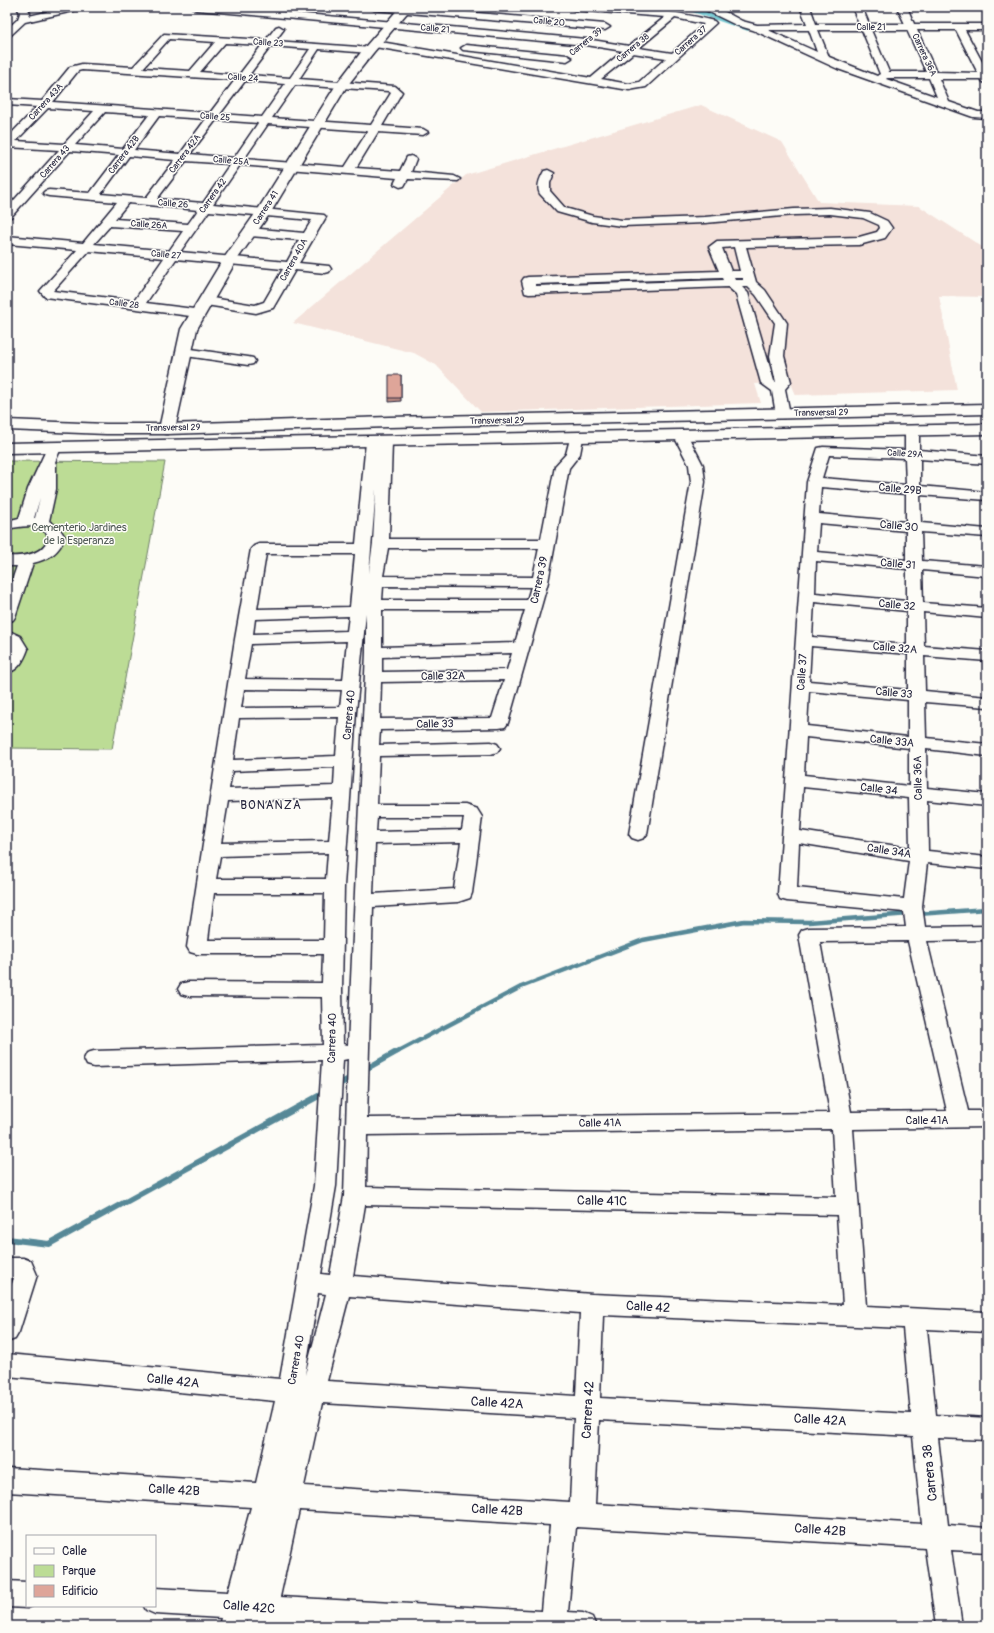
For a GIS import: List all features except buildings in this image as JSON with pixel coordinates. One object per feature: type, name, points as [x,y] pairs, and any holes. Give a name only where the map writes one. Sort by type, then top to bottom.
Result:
[{"type":"main road","name":"Carrera 41","points":[[167,429],[189,329],[198,313],[229,261],[264,212],[342,85],[375,40],[391,25],[405,8]]},
{"type":"main road","name":"Transversal 29","points":[[7,425],[106,429],[167,429],[389,422],[987,409]]},
{"type":"main road","name":"Transversal 29","points":[[7,448],[51,455],[380,442],[912,432],[987,429]]},
{"type":"street","points":[[7,34],[22,20],[25,13],[22,7]]},
{"type":"street","points":[[73,7],[79,7]]},
{"type":"street","points":[[22,20],[79,7]]},
{"type":"street","name":"Calle 21","points":[[196,7],[586,42],[673,56]]},
{"type":"street","points":[[290,7],[281,18],[286,25],[319,28]]},
{"type":"street","name":"Calle 20","points":[[374,7],[405,8],[508,19],[605,27]]},
{"type":"street","points":[[477,61],[516,7]]},
{"type":"street","points":[[574,7],[626,9],[673,15]]},
{"type":"street","points":[[704,7],[713,9],[739,23],[756,28],[824,58],[881,78],[945,104],[982,115]]},
{"type":"street","points":[[805,7],[824,58]]},
{"type":"street","points":[[857,7],[881,78]]},
{"type":"street","name":"Carrera 36A","points":[[902,7],[934,76],[945,104]]},
{"type":"street","name":"Carrera 39","points":[[548,73],[626,9]]},
{"type":"street","name":"Carrera 38","points":[[593,81],[673,15]]},
{"type":"street","name":"Carrera 37","points":[[593,81],[625,87],[642,85],[712,23],[673,15]]},
{"type":"street","name":"Calle 21","points":[[756,28],[812,26],[987,27]]},
{"type":"street","points":[[881,78],[934,76],[986,77],[959,27]]},
{"type":"street","name":"Carrera 42A","points":[[149,202],[278,29]]},
{"type":"street","name":"Calle 23","points":[[135,71],[167,36],[316,47],[375,40]]},
{"type":"street","points":[[192,75],[222,40]]},
{"type":"street","points":[[375,40],[567,58]]},
{"type":"street","points":[[375,40],[477,61],[593,81]]},
{"type":"street","name":"Carrera 42","points":[[138,306],[316,47]]},
{"type":"street","name":"Calle 24","points":[[88,67],[391,88],[397,92],[374,129]]},
{"type":"street","name":"Carrera 43A","points":[[7,143],[45,105],[74,69],[88,67]]},
{"type":"street","name":"Calle 25","points":[[7,102],[423,132]]},
{"type":"street","name":"Carrera 43","points":[[7,215],[102,109]]},
{"type":"street","name":"Carrera 42B","points":[[93,197],[156,113]]},
{"type":"street","points":[[349,170],[374,129]]},
{"type":"street","name":"Calle 25A","points":[[7,143],[454,179]]},
{"type":"street","points":[[399,187],[411,159]]},
{"type":"street","points":[[548,173],[544,183],[544,192],[561,210],[592,219],[622,222],[683,221],[830,211],[866,215],[883,223],[886,228],[881,235],[859,241],[721,244],[715,247],[727,279],[742,293],[768,383],[778,389],[783,414]]},
{"type":"street","name":"Calle 26","points":[[49,193],[320,217]]},
{"type":"street","points":[[86,248],[125,200]]},
{"type":"street","name":"Carrera 40A","points":[[206,301],[256,309],[269,305],[307,236],[320,217]]},
{"type":"street","name":"Calle 26A","points":[[107,222],[191,228]]},
{"type":"street","points":[[250,232],[307,236]]},
{"type":"street","name":"Calle 27","points":[[7,240],[325,269]]},
{"type":"street","points":[[739,244],[749,278],[781,323],[778,356],[784,382],[778,389]]},
{"type":"street","name":"Calle 28","points":[[86,248],[46,291],[49,294],[198,313]]},
{"type":"street","points":[[631,282],[529,290],[528,281],[631,282],[749,278]]},
{"type":"street","points":[[184,352],[248,361]]},
{"type":"street","name":"Calle 36A","points":[[912,432],[919,856],[914,919],[959,1120]]},
{"type":"street","points":[[638,834],[698,482],[696,465],[681,436]]},
{"type":"street","name":"Carrera 39","points":[[499,723],[540,582],[562,466],[571,459],[575,451],[576,438]]},
{"type":"street","name":"Carrera 40","points":[[262,1618],[277,1497],[301,1391],[340,1286],[356,1196],[358,1052],[374,652],[364,607],[372,546],[380,442]]},
{"type":"street","name":"Calle 29A","points":[[822,451],[913,454],[987,460]]},
{"type":"street","name":"Calle 37","points":[[822,451],[814,482],[811,518],[787,894],[914,919]]},
{"type":"street","points":[[25,522],[42,489],[51,455]]},
{"type":"street","name":"Calle 29B","points":[[814,482],[987,496]]},
{"type":"street","points":[[41,523],[42,489]]},
{"type":"street","name":"Calle 30","points":[[811,518],[987,533]]},
{"type":"street","points":[[7,526],[25,522],[41,523],[52,529],[57,537],[56,542],[49,551],[39,556],[26,560],[7,561]]},
{"type":"street","points":[[333,947],[196,947],[207,886],[243,639],[259,549],[546,544]]},
{"type":"street","name":"Carrera 40","points":[[301,1391],[309,1284],[324,1186],[333,1052],[332,990],[335,886],[348,712],[355,636],[364,607],[375,581],[372,546]]},
{"type":"street","name":"Calle 31","points":[[809,556],[987,571]]},
{"type":"street","points":[[7,617],[13,581],[26,560]]},
{"type":"street","points":[[375,581],[540,582]]},
{"type":"street","name":"Calle 32","points":[[806,597],[987,613]]},
{"type":"street","points":[[248,614],[364,607],[534,605]]},
{"type":"street","points":[[7,635],[14,639],[20,649],[16,660],[7,668]]},
{"type":"street","points":[[243,639],[355,636]]},
{"type":"street","name":"Calle 32A","points":[[804,640],[987,656]]},
{"type":"street","points":[[374,652],[521,648]]},
{"type":"street","name":"Calle 32A","points":[[372,676],[513,675]]},
{"type":"street","points":[[236,684],[351,685]]},
{"type":"street","name":"Calle 33","points":[[801,685],[987,702]]},
{"type":"street","points":[[232,713],[348,712]]},
{"type":"street","name":"Calle 33","points":[[371,725],[499,723]]},
{"type":"street","name":"Calle 33A","points":[[798,731],[987,750]]},
{"type":"street","points":[[371,750],[491,748]]},
{"type":"street","points":[[224,766],[345,761]]},
{"type":"street","name":"Calle 34","points":[[795,780],[987,800]]},
{"type":"street","points":[[220,795],[342,792]]},
{"type":"street","points":[[364,901],[463,893],[473,817],[471,813],[465,810],[368,811]]},
{"type":"street","points":[[367,838],[470,836]]},
{"type":"street","name":"Calle 34A","points":[[791,836],[919,856],[987,863]]},
{"type":"street","points":[[212,850],[338,847]]},
{"type":"street","points":[[207,886],[335,886]]},
{"type":"street","points":[[854,1317],[842,1120],[809,934],[914,919],[987,933]]},
{"type":"street","points":[[188,989],[332,990]]},
{"type":"street","points":[[94,1059],[358,1052]]},
{"type":"street","name":"Calle 41A","points":[[357,1127],[987,1119]]},
{"type":"street","name":"Calle 41C","points":[[356,1196],[848,1206]]},
{"type":"street","points":[[7,1332],[17,1271]]},
{"type":"street","name":"Calle 42","points":[[309,1284],[592,1304],[914,1320],[987,1322]]},
{"type":"street","name":"Carrera 42","points":[[554,1625],[573,1515],[588,1408],[592,1304]]},
{"type":"street","name":"Carrera 38","points":[[914,1320],[936,1537],[949,1626]]},
{"type":"street","name":"Calle 42A","points":[[7,1365],[259,1390],[301,1391],[987,1429]]},
{"type":"street","name":"Calle 42B","points":[[7,1480],[987,1540]]},
{"type":"street","name":"Carrera 40","points":[[235,1616],[277,1497]]},
{"type":"street","points":[[7,1594],[26,1595]]},
{"type":"street","name":"Calle 42C","points":[[156,1601],[235,1616],[262,1618],[583,1626]]},
{"type":"shaded area","points":[[701,105],[782,142],[819,202],[919,206],[987,250],[987,297],[939,296],[957,390],[796,395],[790,381],[755,384],[761,403],[481,412],[436,365],[414,353],[293,323],[466,175]]},
{"type":"green space","name":"Cementerio Jardines de la Esperanza","points":[[7,461],[165,462],[112,749],[7,748]]},
{"type":"waterway","points":[[687,7],[748,28]]},
{"type":"waterway","points":[[918,914],[987,909]]},
{"type":"waterway","points":[[397,1052],[521,987],[643,940],[744,921],[809,922],[909,914]]},
{"type":"waterway","points":[[364,1070],[398,1051]]},
{"type":"waterway","points":[[338,1085],[352,1077]]},
{"type":"waterway","points":[[7,1239],[49,1244],[324,1093]]},
{"type":"district","name":"BONANZA","points":[[271,805]]}]
